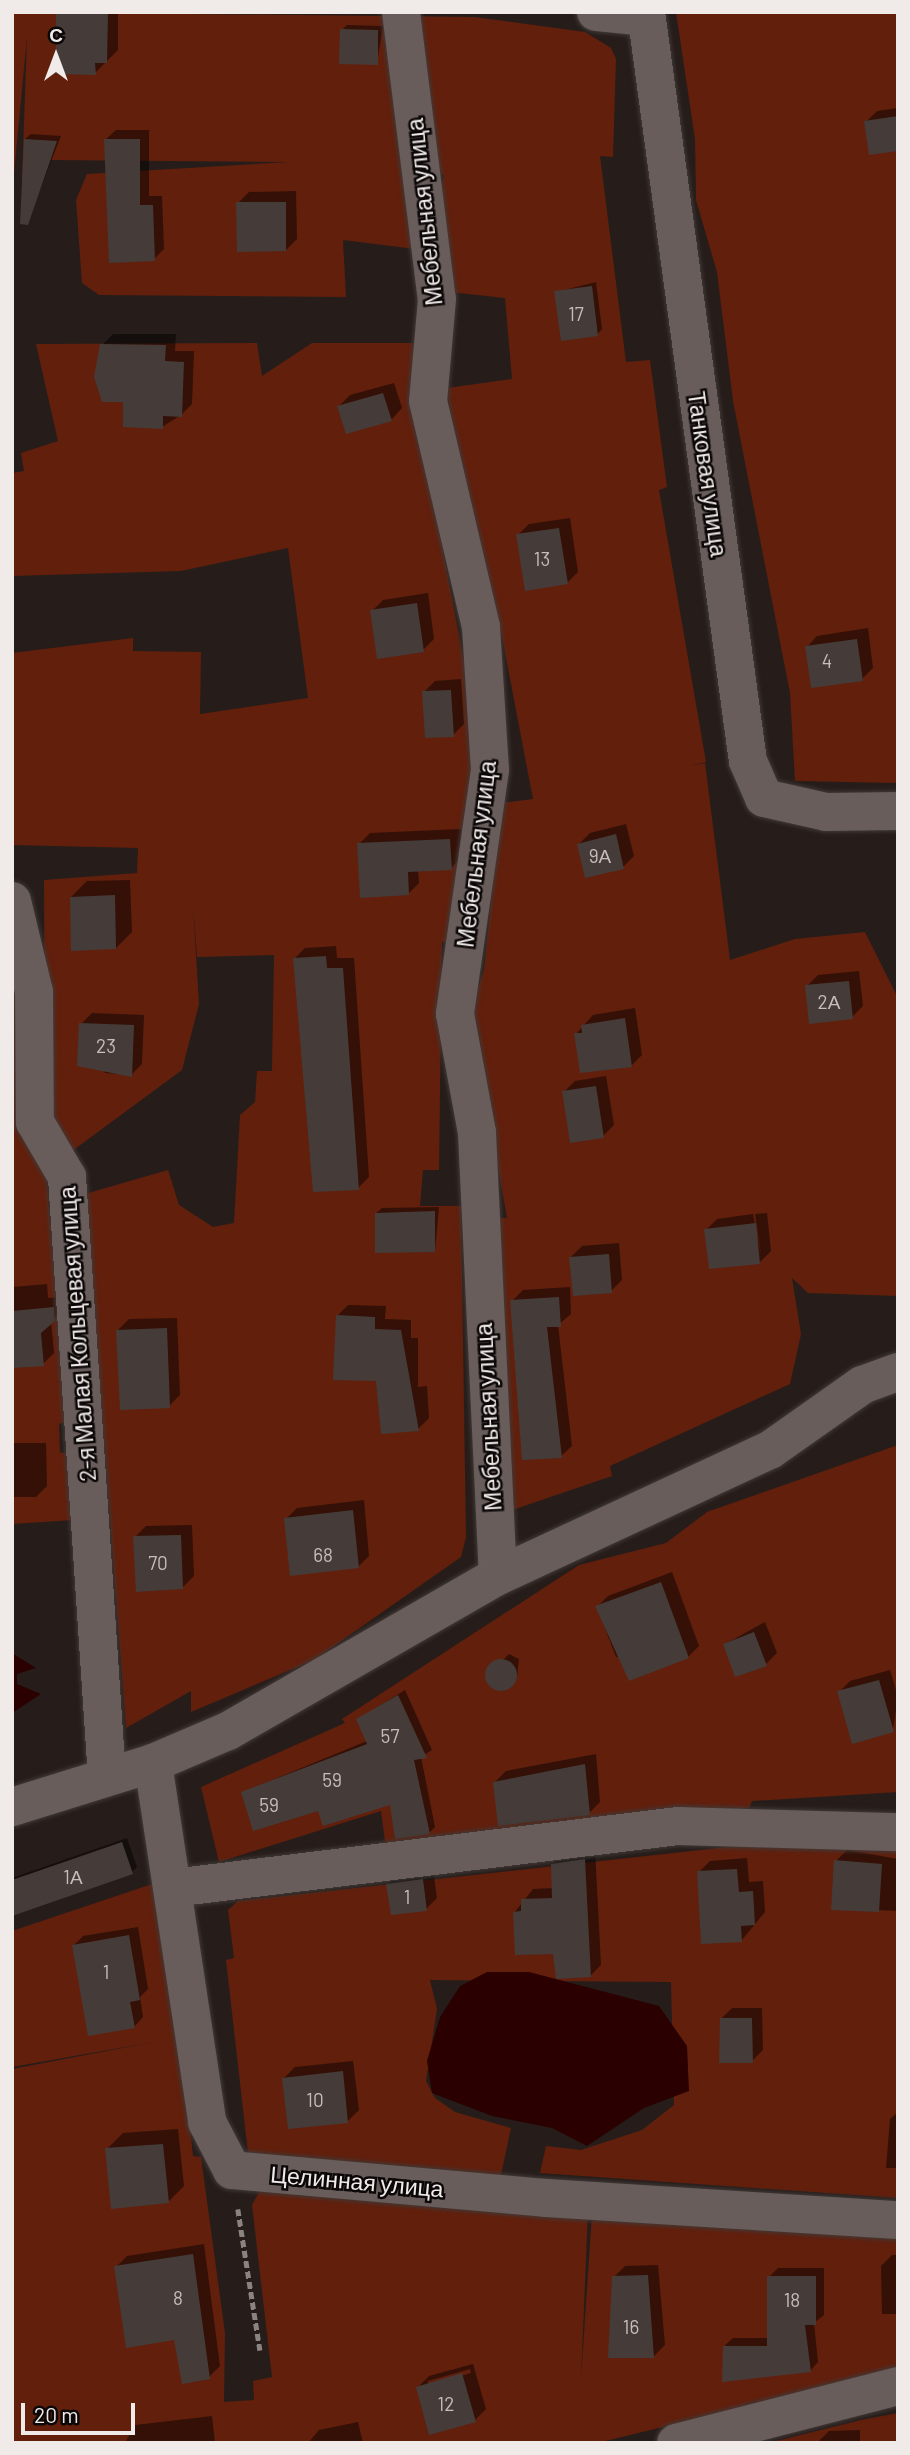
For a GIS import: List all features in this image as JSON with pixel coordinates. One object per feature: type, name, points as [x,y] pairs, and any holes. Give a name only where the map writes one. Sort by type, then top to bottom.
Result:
[{"type":"street","name":"Мебельная улица","points":[[401,12],[437,299],[428,401],[481,627],[490,770],[455,1014],[477,1133],[498,1576]]},
{"type":"street","points":[[596,12],[646,14]]},
{"type":"street","name":"Танковая улица","points":[[646,14],[748,761],[764,798],[826,812],[898,811]]},
{"type":"street","name":"2-я Малая Кольцевая улица","points":[[12,901],[34,992],[35,1122],[67,1177],[107,1777]]},
{"type":"street","points":[[12,1807],[153,1763],[228,1731],[498,1576],[770,1450],[862,1385],[898,1372]]},
{"type":"street","points":[[153,1763],[208,2122],[232,2170]]},
{"type":"street","points":[[173,1888],[678,1826],[898,1832]]},
{"type":"street","name":"Целинная улица","points":[[232,2170],[546,2199],[898,2220]]},
{"type":"street","points":[[676,2443],[898,2386]]},
{"type":"path","points":[[232,2170],[260,2350]]},
{"type":"shaded area","points":[[12,12],[474,17],[585,32],[611,48],[616,59],[613,157],[600,156],[626,362],[650,360],[667,487],[659,490],[706,762],[689,766],[705,763],[730,960],[795,939],[865,932],[898,998],[898,1296],[808,1293],[792,1278],[801,1334],[790,1384],[610,1466],[612,1476],[501,1514],[493,1218],[507,1218],[470,1012],[484,970],[501,803],[533,799],[502,637],[466,524],[447,388],[512,379],[505,298],[422,289],[444,175],[418,172],[423,250],[343,240],[346,297],[99,295],[82,283],[76,200],[87,174],[289,162],[51,160],[46,173],[22,180],[27,37],[12,195]]},
{"type":"shaded area","points":[[676,12],[898,12],[898,783],[795,781],[790,693],[733,401],[717,272],[696,200],[695,139]]},
{"type":"shaded area","points":[[257,343],[262,376],[312,343],[415,343],[417,414],[468,683],[472,812],[463,944],[442,942],[439,1170],[423,1170],[420,1206],[461,1206],[466,1537],[461,1557],[314,1660],[191,1712],[191,1691],[126,1728],[85,1194],[168,1170],[179,1205],[213,1227],[234,1223],[240,1115],[255,1102],[257,1071],[272,1071],[274,955],[197,957],[193,905],[199,1004],[182,1070],[68,1154],[45,1111],[44,880],[137,873],[138,848],[12,845],[12,653],[133,638],[133,651],[201,652],[200,714],[308,698],[288,548],[181,571],[12,576],[12,473],[24,471],[21,453],[58,441],[36,344]]},
{"type":"shaded area","points":[[19,993],[46,1171],[67,1421],[59,1424],[60,1452],[69,1455],[74,1520],[12,1524],[12,994]]},
{"type":"shaded area","points":[[898,1445],[898,1792],[752,1801],[749,1808],[387,1857],[381,1811],[219,1862],[201,1787],[345,1723],[342,1719],[579,1565],[666,1543],[707,1512]]},
{"type":"shaded area","points":[[12,1653],[36,1668],[17,1674],[17,1684],[41,1694],[12,1713]]},
{"type":"shaded area","points":[[791,1840],[898,1842],[898,2198],[540,2173],[546,2146],[581,2150],[642,2130],[674,2105],[671,1982],[430,1980],[437,2009],[426,2081],[435,2098],[455,2112],[511,2128],[501,2175],[248,2153],[226,1960],[234,1958],[228,1910],[238,1901]]},
{"type":"shaded area","points":[[164,1880],[193,2156],[201,2157],[225,2333],[224,2402],[254,2400],[253,2381],[272,2377],[252,2205],[260,2190],[588,2212],[581,2379],[592,2214],[898,2236],[898,2370],[597,2443],[12,2443],[12,2069],[154,2042],[12,2067],[12,1931]]},
{"type":"shaded area","points":[[487,1972],[529,1972],[659,2006],[687,2046],[689,2091],[644,2108],[587,2146],[552,2128],[492,2116],[432,2093],[427,2061],[440,2017],[460,1986]]},
{"type":"shaded area","points":[[898,2413],[898,2443],[768,2443],[861,2420]]},
{"type":"building","points":[[56,13],[108,14],[107,63],[95,63],[96,75],[56,74]]},
{"type":"building","points":[[340,29],[378,30],[378,65],[339,64]]},
{"type":"building","points":[[898,116],[898,151],[869,155],[864,121]]},
{"type":"building","points":[[24,139],[57,141],[28,225],[20,224]]},
{"type":"building","points":[[104,139],[140,139],[140,205],[153,205],[155,261],[109,263]]},
{"type":"building","points":[[236,202],[286,202],[286,251],[237,252]]},
{"type":"building","points":[[592,286],[598,336],[561,341],[554,291]]},
{"type":"building","points":[[100,344],[166,345],[165,361],[184,362],[182,417],[163,416],[163,429],[123,427],[123,402],[102,402],[94,377]]},
{"type":"building","points":[[383,393],[392,421],[346,434],[337,406]]},
{"type":"building","points":[[559,528],[568,584],[525,591],[516,534]]},
{"type":"building","points":[[417,603],[424,652],[377,659],[370,610]]},
{"type":"building","points":[[857,639],[863,681],[811,688],[805,646]]},
{"type":"building","points":[[451,690],[454,737],[425,738],[422,691]]},
{"type":"building","points":[[616,834],[624,869],[585,878],[577,844]]},
{"type":"building","points":[[450,839],[452,870],[408,872],[409,895],[360,898],[357,843]]},
{"type":"building","points":[[115,895],[116,949],[71,951],[70,897]]},
{"type":"building","points":[[326,956],[327,968],[343,968],[359,1190],[313,1192],[293,958]]},
{"type":"building","points":[[849,981],[853,1019],[809,1024],[805,985]]},
{"type":"building","points":[[625,1018],[632,1067],[580,1073],[574,1033],[582,1033],[581,1025]]},
{"type":"building","points":[[79,1023],[134,1025],[132,1077],[77,1066]]},
{"type":"building","points":[[596,1086],[604,1138],[570,1143],[562,1091]]},
{"type":"building","points":[[435,1211],[435,1252],[375,1253],[375,1213]]},
{"type":"building","points":[[756,1223],[760,1264],[709,1269],[704,1229]]},
{"type":"building","points":[[609,1254],[612,1293],[573,1296],[569,1257]]},
{"type":"building","points":[[559,1297],[561,1327],[547,1327],[562,1458],[522,1460],[510,1300]]},
{"type":"building","points":[[54,1307],[55,1321],[41,1333],[44,1366],[12,1368],[12,1311]]},
{"type":"building","points":[[336,1315],[375,1317],[375,1329],[401,1330],[419,1431],[381,1434],[376,1381],[333,1380]]},
{"type":"building","points":[[167,1328],[170,1408],[120,1410],[116,1330]]},
{"type":"building","points":[[353,1510],[359,1568],[290,1576],[284,1518]]},
{"type":"building","points":[[181,1535],[183,1589],[136,1592],[133,1536]]},
{"type":"building","points":[[661,1582],[689,1658],[629,1681],[595,1606]]},
{"type":"building","points":[[754,1632],[767,1666],[735,1677],[723,1644]]},
{"type":"building","points":[[501,1659],[512,1664],[517,1675],[512,1686],[501,1691],[490,1686],[485,1675],[490,1664]]},
{"type":"building","points":[[879,1680],[894,1732],[852,1744],[837,1691]]},
{"type":"building","points":[[398,1695],[427,1758],[414,1760],[430,1834],[395,1839],[390,1805],[323,1826],[318,1811],[253,1831],[241,1792],[367,1744],[356,1719]]},
{"type":"building","points":[[585,1764],[590,1815],[498,1826],[493,1782]]},
{"type":"building","points":[[122,1842],[133,1874],[12,1916],[12,1880]]},
{"type":"building","points":[[585,1859],[591,1977],[556,1979],[553,1954],[515,1955],[513,1912],[521,1911],[521,1899],[552,1898],[551,1864]]},
{"type":"building","points":[[834,1860],[882,1864],[879,1912],[831,1910]]},
{"type":"building","points":[[737,1869],[739,1892],[753,1891],[755,1925],[741,1926],[742,1942],[701,1944],[697,1871]]},
{"type":"building","points":[[423,1879],[427,1911],[391,1915],[386,1884]]},
{"type":"building","points":[[129,1935],[140,2000],[130,2002],[135,2028],[88,2036],[72,1945]]},
{"type":"building","points":[[720,2018],[752,2018],[753,2063],[719,2063]]},
{"type":"building","points":[[343,2071],[348,2123],[288,2129],[282,2078]]},
{"type":"building","points":[[163,2144],[169,2203],[111,2209],[105,2148]]},
{"type":"building","points":[[193,2254],[210,2379],[182,2384],[174,2340],[126,2348],[114,2266]]},
{"type":"building","points":[[648,2275],[654,2358],[608,2358],[612,2276]]},
{"type":"building","points":[[767,2276],[816,2276],[816,2325],[805,2325],[811,2372],[722,2382],[723,2346],[767,2346]]},
{"type":"building","points":[[462,2373],[476,2422],[429,2435],[416,2387]]}]
